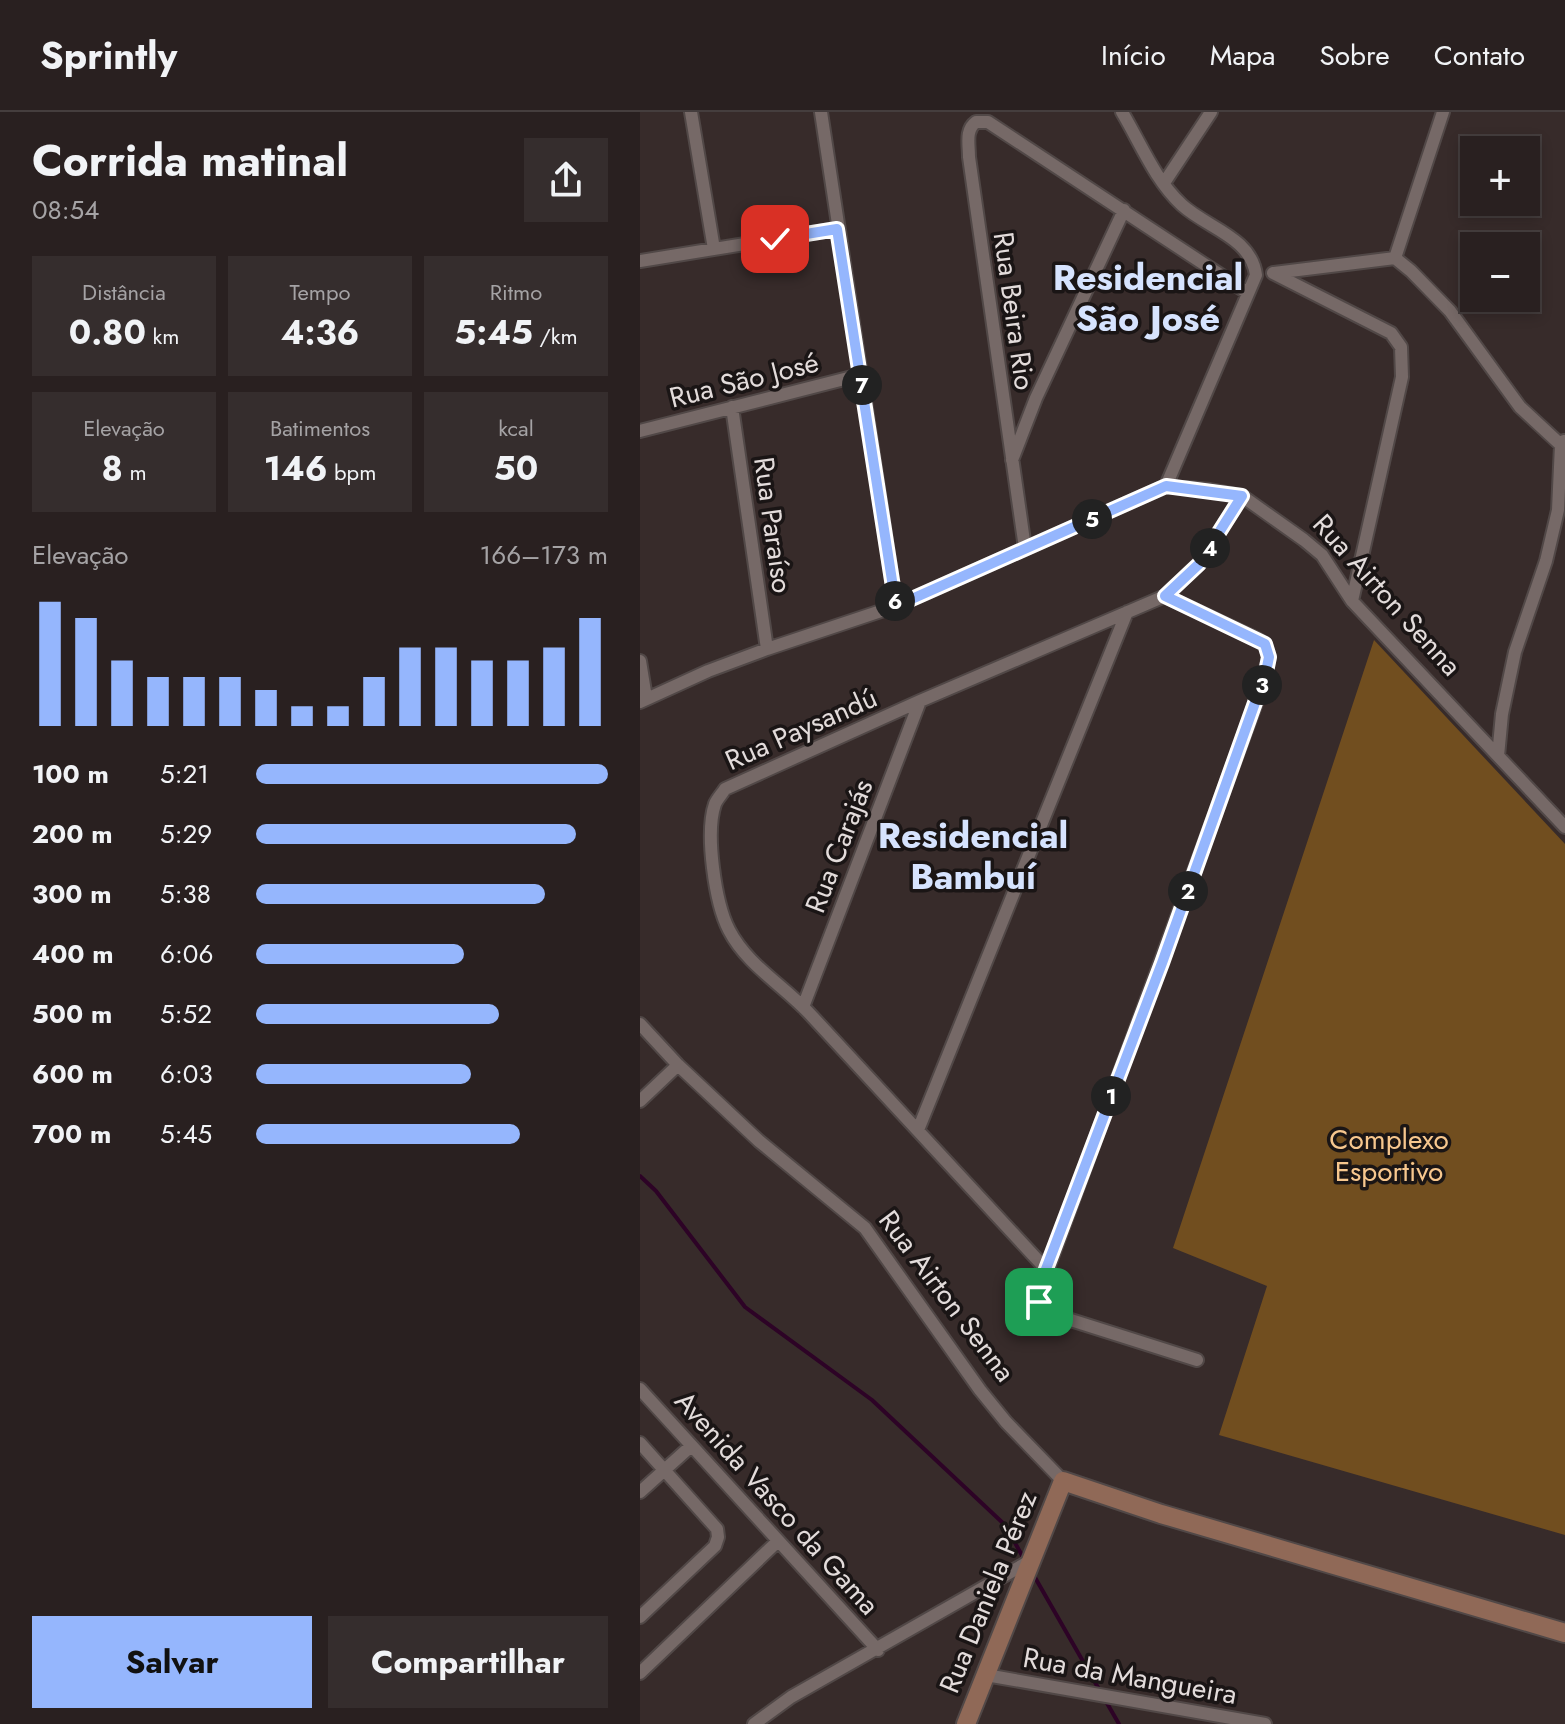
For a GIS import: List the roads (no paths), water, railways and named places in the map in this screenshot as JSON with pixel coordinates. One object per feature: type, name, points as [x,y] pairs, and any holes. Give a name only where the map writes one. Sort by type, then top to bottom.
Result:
[{"type":"street","points":[[691,112],[714,249]]},
{"type":"street","points":[[821,112],[896,606]]},
{"type":"street","points":[[640,661],[643,700],[767,649],[896,606],[1166,486],[1256,275],[1250,255],[1242,245],[1184,207],[1164,183],[1122,112]]},
{"type":"street","points":[[1164,183],[1211,112]]},
{"type":"street","points":[[1395,258],[1443,112]]},
{"type":"street","name":"Rua Beira Rio","points":[[1025,548],[969,157],[968,135],[971,126],[983,121],[1124,210]]},
{"type":"street","points":[[1011,463],[1036,398],[1124,210],[1248,293]]},
{"type":"street","points":[[640,261],[837,229]]},
{"type":"street","points":[[1256,275],[1395,258],[1450,311],[1520,407],[1563,442],[1558,510],[1546,561],[1515,652],[1502,714],[1498,756]]},
{"type":"street","points":[[1273,273],[1391,333],[1401,347],[1402,377],[1352,601]]},
{"type":"street","name":"Rua São José","points":[[640,431],[860,375]]},
{"type":"street","name":"Rua Paraíso","points":[[732,407],[767,649]]},
{"type":"street","name":"Rua Airton Senna","points":[[1166,486],[1242,496],[1278,519],[1322,555],[1352,601],[1565,827]]},
{"type":"street","name":"Rua Paysandú","points":[[1046,1269],[803,1007],[743,952],[728,929],[721,909],[713,861],[711,824],[715,802],[725,789],[1165,596],[1199,564],[1242,496]]},
{"type":"street","points":[[1165,596],[1257,639],[1265,644],[1269,657],[1260,692],[1167,949],[1038,1295],[1042,1308],[1055,1315],[1197,1360]]},
{"type":"street","points":[[918,1130],[1127,612]]},
{"type":"street","name":"Rua Carajás","points":[[803,1007],[920,701]]},
{"type":"street","name":"Rua Airton Senna","points":[[640,1024],[678,1065],[759,1141],[865,1228],[980,1390],[1063,1481],[1161,1514],[1565,1633]]},
{"type":"street","points":[[640,1101],[678,1065]]},
{"type":"street","name":"Avenida Vasco da Gama","points":[[640,1389],[878,1650]]},
{"type":"street","points":[[640,1443],[717,1529],[718,1537],[715,1546],[640,1617]]},
{"type":"street","points":[[640,1492],[691,1446]]},
{"type":"street","name":"Rua Daniela Pérez","points":[[972,1722],[986,1675],[1027,1566],[1063,1481]]},
{"type":"street","points":[[640,1673],[778,1541]]},
{"type":"street","points":[[754,1724],[791,1697],[1027,1566]]},
{"type":"street","name":"Rua da Mangueira","points":[[986,1675],[1265,1724]]},
{"type":"waterway","points":[[640,1176],[656,1191],[745,1307],[872,1400],[1005,1525],[1024,1559]]},
{"type":"waterway","points":[[1033,1574],[1100,1691]]},
{"type":"waterway","points":[[1104,1698],[1119,1724]]},
{"type":"district","name":"Residencial São José","points":[[1148,298]]},
{"type":"district","name":"Residencial Bambuí","points":[[973,856]]},
{"type":"park label","name":"Complexo Esportivo","points":[[1389,1155]]}]
